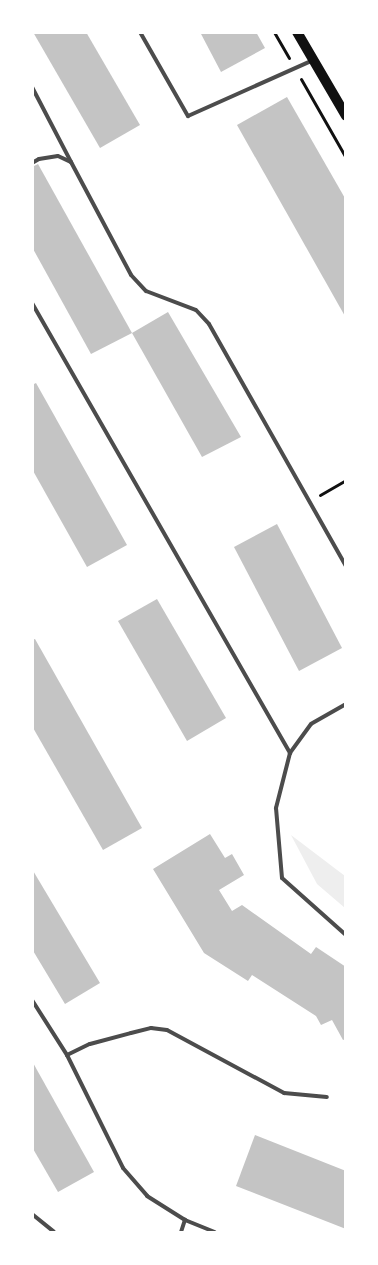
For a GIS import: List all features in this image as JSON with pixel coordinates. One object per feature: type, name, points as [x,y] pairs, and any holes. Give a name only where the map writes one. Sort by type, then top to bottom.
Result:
[{"type":"main road","points":[[297,32],[346,116]]},
{"type":"lane","points":[[140,32],[188,116],[312,60]]},
{"type":"lane","points":[[32,87],[131,275],[146,291],[196,310],[209,324],[346,566]]},
{"type":"lane","points":[[32,163],[39,159],[58,156],[71,162]]},
{"type":"lane","points":[[32,303],[290,753]]},
{"type":"lane","points":[[346,704],[310,724],[290,753],[276,808],[278,852],[282,878],[346,935]]},
{"type":"lane","points":[[32,1000],[67,1055],[123,1168],[147,1196],[185,1220],[215,1232]]},
{"type":"lane","points":[[67,1055],[90,1044],[131,1033],[151,1028],[167,1030],[284,1093],[327,1097]]},
{"type":"lane","points":[[32,1214],[54,1232]]},
{"type":"lane","points":[[181,1232],[185,1220]]},
{"type":"path","points":[[274,32],[346,158]]},
{"type":"path","points":[[309,501],[346,480]]},
{"type":"shaded area","points":[[291,835],[345,876],[345,908],[317,884]]},
{"type":"building","points":[[33,32],[86,32],[140,125],[100,148]]},
{"type":"building","points":[[200,32],[256,32],[265,48],[221,72]]},
{"type":"building","points":[[287,97],[346,200],[346,318],[237,125]]},
{"type":"building","points":[[38,164],[132,333],[91,354],[32,247],[32,167]]},
{"type":"building","points":[[168,312],[241,437],[202,457],[132,333]]},
{"type":"building","points":[[36,383],[127,545],[87,567],[32,469],[32,385]]},
{"type":"building","points":[[277,524],[342,648],[299,671],[234,547]]},
{"type":"building","points":[[157,599],[226,718],[187,741],[118,621]]},
{"type":"building","points":[[35,639],[142,828],[103,850],[32,726],[32,640]]},
{"type":"building","points":[[210,834],[225,858],[232,854],[244,875],[219,890],[232,911],[242,905],[311,954],[316,947],[346,967],[346,1039],[343,1040],[332,1020],[321,1025],[316,1016],[252,975],[248,981],[204,953],[153,869]]},
{"type":"building","points":[[32,869],[100,983],[65,1004],[32,949]]},
{"type":"building","points":[[32,1061],[94,1172],[58,1192],[32,1147]]},
{"type":"building","points":[[255,1135],[346,1171],[346,1229],[236,1186]]}]
